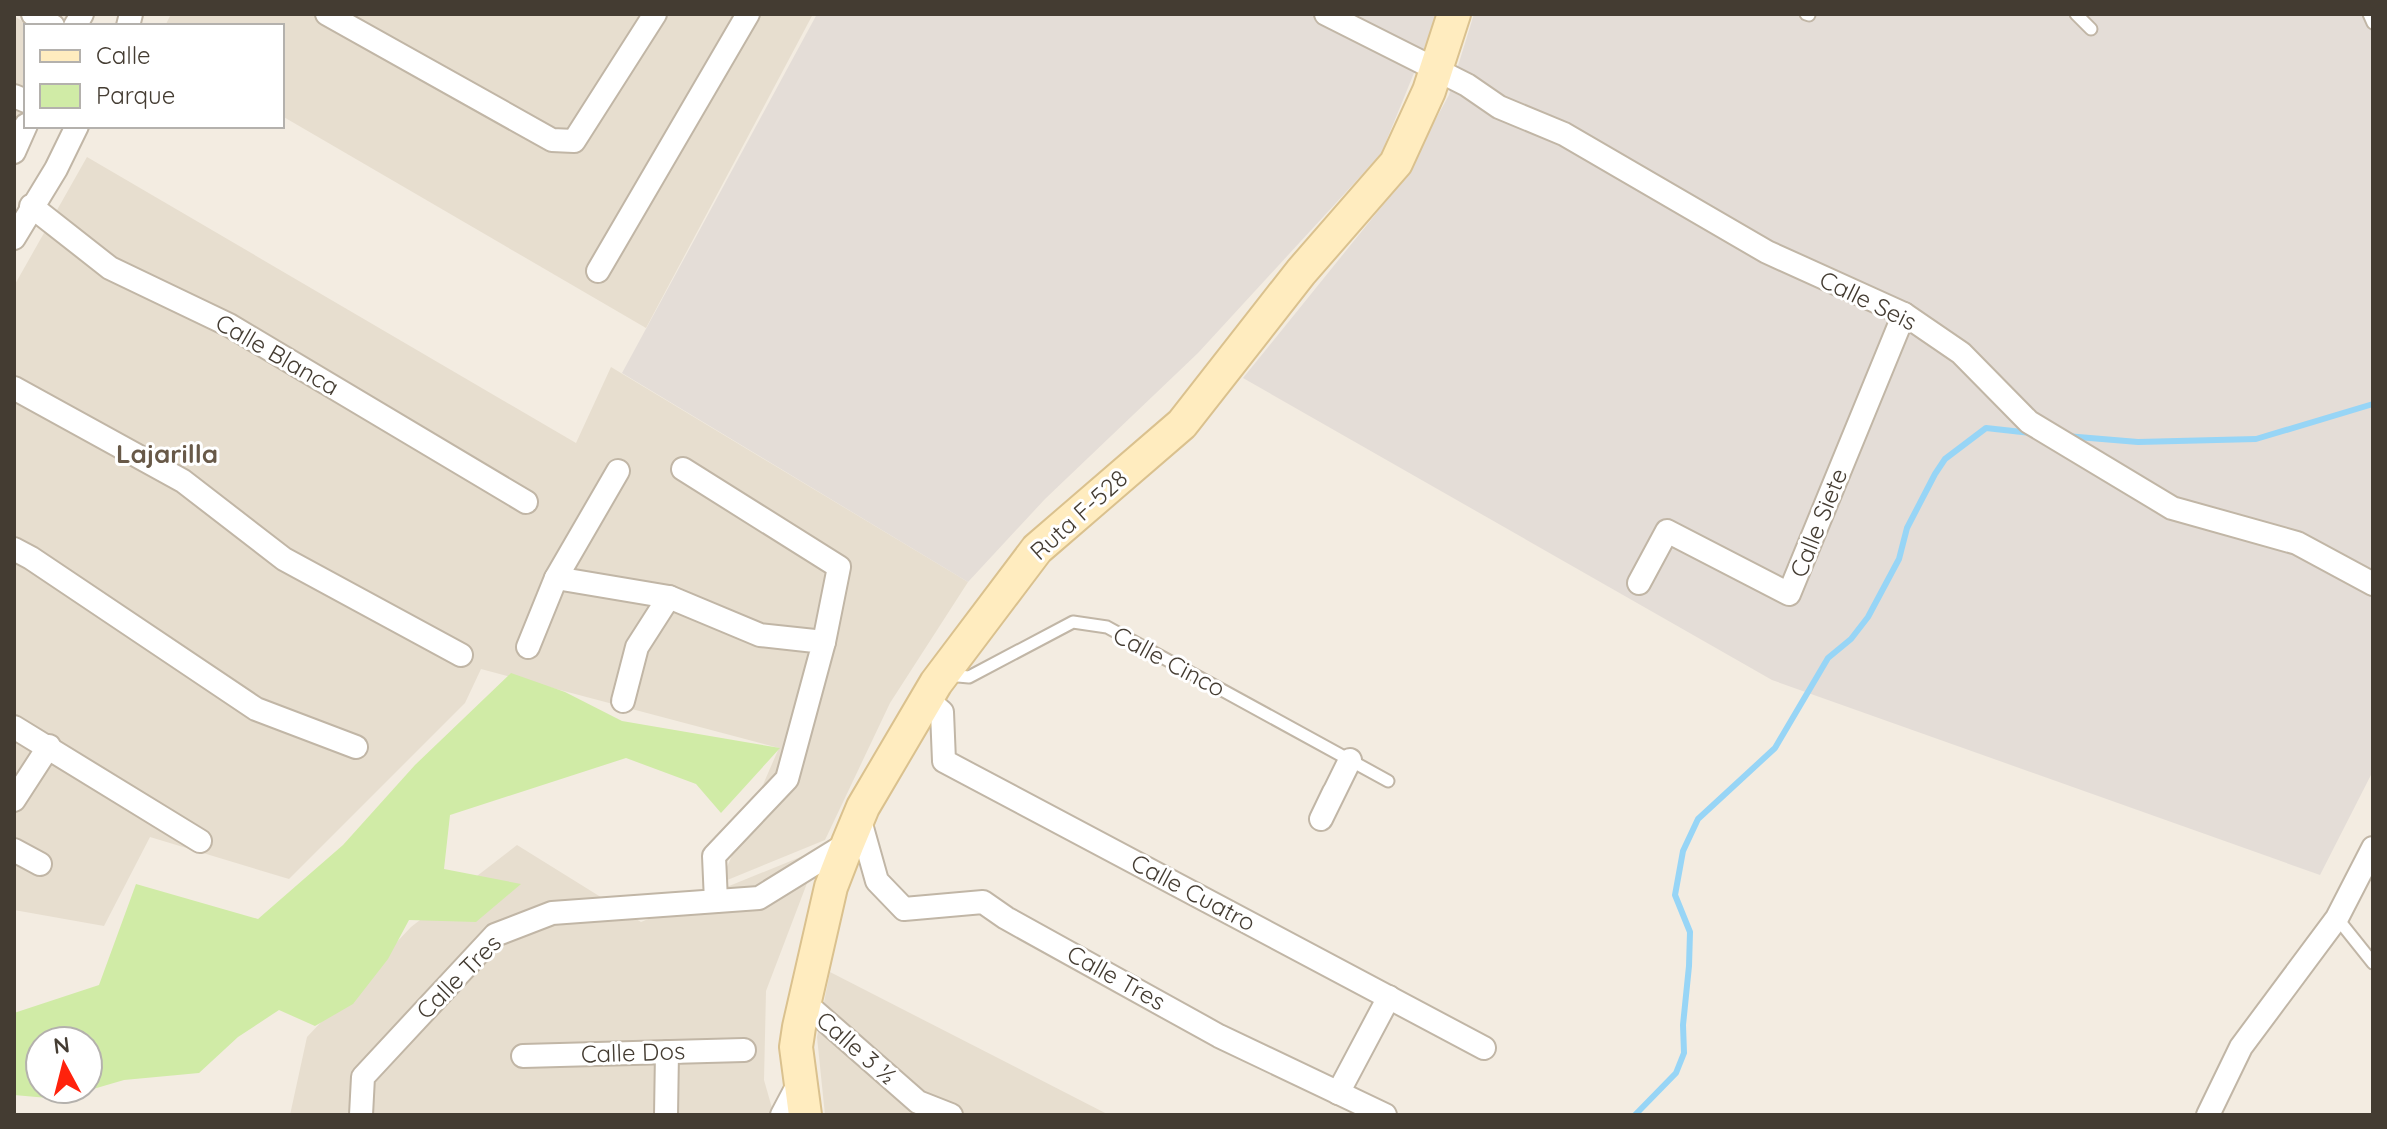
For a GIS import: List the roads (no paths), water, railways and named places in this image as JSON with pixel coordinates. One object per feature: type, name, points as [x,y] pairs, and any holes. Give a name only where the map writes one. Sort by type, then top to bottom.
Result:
[{"type":"main road","name":"Ruta F-528","points":[[805,1115],[796,1047],[831,887],[937,695],[1037,549],[1182,424],[1301,272],[1396,163],[1437,70],[1454,14]]},
{"type":"street","points":[[327,14],[552,140],[574,141],[655,14]]},
{"type":"street","points":[[598,271],[748,14]]},
{"type":"street","name":"Calle Seis","points":[[1326,14],[1467,85],[1499,107],[1564,134],[1767,252],[1904,314],[1961,353],[2029,422],[2172,508],[2297,543],[2373,584]]},
{"type":"street","points":[[14,152],[25,128]]},
{"type":"street","points":[[14,238],[56,169],[76,128]]},
{"type":"street","name":"Calle Blanca","points":[[31,206],[110,268],[229,325],[526,502]]},
{"type":"street","name":"Calle Siete","points":[[1639,583],[1667,531],[1789,594],[1904,314]]},
{"type":"street","points":[[14,388],[183,481],[284,559],[461,655]]},
{"type":"street","points":[[683,469],[839,567],[824,642],[787,779],[714,856],[716,901]]},
{"type":"street","points":[[528,647],[556,578],[618,471]]},
{"type":"street","points":[[14,549],[256,709],[356,747]]},
{"type":"street","points":[[556,578],[669,597],[760,635],[824,642]]},
{"type":"street","points":[[623,701],[637,647],[669,597]]},
{"type":"street","name":"Calle Cuatro","points":[[937,695],[944,761],[1484,1048]]},
{"type":"street","points":[[14,727],[200,841]]},
{"type":"street","points":[[14,800],[49,746]]},
{"type":"street","points":[[1334,792],[1321,819],[1350,760]]},
{"type":"street","name":"Calle Tres","points":[[361,1115],[363,1077],[495,935],[552,913],[759,898],[858,838],[877,881],[904,909],[983,902],[1006,918],[1219,1036],[1385,1115]]},
{"type":"street","points":[[2208,1115],[2241,1047],[2337,918],[2373,848]]},
{"type":"street","points":[[14,850],[40,864]]},
{"type":"street","points":[[1338,1093],[1389,997]]},
{"type":"street","name":"Calle 3 ½","points":[[804,1002],[918,1102],[951,1115]]},
{"type":"street","name":"Calle Dos","points":[[523,1056],[744,1050]]},
{"type":"street","points":[[666,1115],[667,1052]]},
{"type":"street","points":[[782,1115],[800,1081]]},
{"type":"lane","points":[[2076,14],[2091,29]]},
{"type":"lane","points":[[2369,14],[2373,23]]},
{"type":"lane","name":"Calle Cinco","points":[[937,695],[1073,622],[1107,627],[1388,781]]},
{"type":"lane","points":[[2337,918],[2373,963]]},
{"type":"waterway","points":[[2066,436],[2138,442],[2256,439],[2373,404]]},
{"type":"waterway","points":[[1635,1115],[1676,1073],[1684,1053],[1690,932],[1675,895],[1683,851],[1698,819],[1775,748],[1828,658],[1851,639],[1868,617],[1899,559],[1907,528],[1945,459],[1986,428],[2031,433]]},
{"type":"district","name":"Lajarilla","points":[[167,454]]}]
